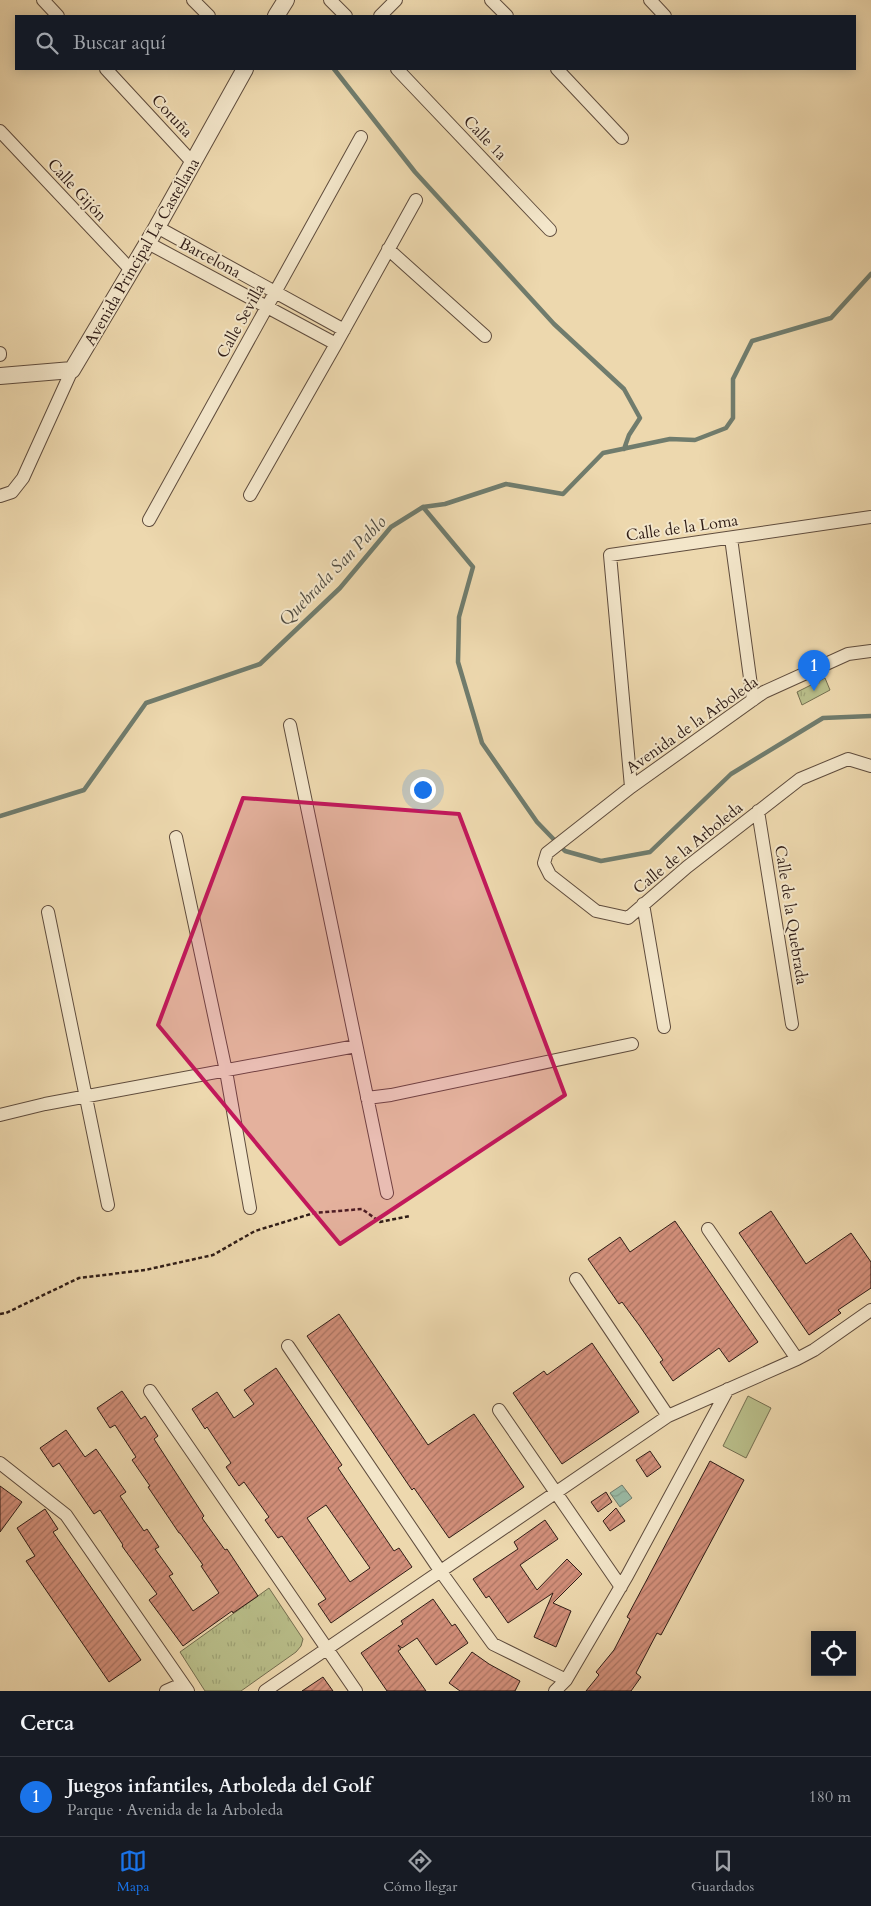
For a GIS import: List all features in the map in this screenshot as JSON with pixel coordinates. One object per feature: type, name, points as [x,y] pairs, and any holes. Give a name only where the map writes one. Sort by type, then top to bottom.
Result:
[{"type":"street","points":[[43,0],[57,15]]},
{"type":"street","points":[[193,0],[208,15]]},
{"type":"street","points":[[277,15],[286,0]]},
{"type":"street","points":[[330,0],[345,15]]},
{"type":"street","points":[[381,15],[396,0]]},
{"type":"street","points":[[491,0],[505,15]]},
{"type":"street","points":[[650,0],[664,15]]},
{"type":"street","name":"Coruña","points":[[107,70],[193,163]]},
{"type":"street","name":"Avenida Principal La Castellana","points":[[72,370],[148,243],[244,70]]},
{"type":"street","name":"Calle 1a","points":[[398,70],[550,230]]},
{"type":"street","points":[[558,70],[622,138]]},
{"type":"street","name":"Calle Gijón","points":[[0,132],[131,270]]},
{"type":"street","name":"Calle Sevilla","points":[[149,520],[360,137]]},
{"type":"street","points":[[250,495],[416,200]]},
{"type":"street","name":"Barcelona","points":[[157,227],[344,330]]},
{"type":"street","name":"Barcelona","points":[[148,243],[336,344]]},
{"type":"street","points":[[388,248],[485,336]]},
{"type":"street","points":[[0,376],[72,370],[23,478],[12,492],[0,496]]},
{"type":"street","name":"Calle de la Loma","points":[[631,787],[610,555],[871,518]]},
{"type":"street","points":[[731,538],[753,700]]},
{"type":"street","name":"Avenida de la Arboleda","points":[[547,853],[631,787],[764,692],[848,654],[871,651]]},
{"type":"street","points":[[290,724],[387,1194]]},
{"type":"street","name":"Calle de la Arboleda","points":[[547,853],[544,863],[550,875],[596,911],[628,918],[687,867],[800,779],[848,759],[871,766]]},
{"type":"street","name":"Calle de la Quebrada","points":[[758,811],[792,1024]]},
{"type":"street","points":[[176,837],[226,1071],[250,1208]]},
{"type":"street","points":[[643,904],[664,1027]]},
{"type":"street","points":[[48,912],[108,1206]]},
{"type":"street","points":[[367,1098],[400,1093],[632,1044]]},
{"type":"street","points":[[0,1115],[356,1046]]},
{"type":"street","points":[[708,1229],[797,1359]]},
{"type":"street","points":[[576,1279],[668,1416]]},
{"type":"street","points":[[265,1691],[668,1416],[797,1359],[814,1350],[871,1310]]},
{"type":"street","points":[[288,1346],[441,1572],[493,1644],[566,1680]]},
{"type":"street","points":[[555,1691],[566,1680],[621,1586],[728,1389]]},
{"type":"street","points":[[150,1391],[356,1691]]},
{"type":"street","points":[[499,1410],[621,1586]]},
{"type":"street","points":[[0,1463],[66,1515],[185,1687],[166,1691]]},
{"type":"path","points":[[0,1314],[22,1306],[79,1278],[145,1270],[213,1255],[255,1231],[314,1213],[362,1209],[380,1222],[410,1216]]},
{"type":"highlighted area","points":[[243,798],[459,814],[565,1095],[340,1244],[158,1025]]},
{"type":"green space","points":[[825,678],[830,690],[802,705],[797,692]]},
{"type":"green space","points":[[748,1396],[771,1408],[746,1458],[723,1446]]},
{"type":"green space","points":[[269,1588],[303,1639],[301,1646],[296,1652],[241,1691],[205,1691],[180,1652]]},
{"type":"water","points":[[622,1485],[632,1498],[620,1507],[610,1493]]},
{"type":"building","points":[[771,1211],[806,1264],[851,1233],[871,1262],[871,1288],[838,1310],[841,1313],[809,1335],[739,1233]]},
{"type":"building","points":[[675,1221],[758,1342],[729,1362],[719,1348],[673,1381],[660,1362],[663,1360],[639,1325],[622,1302],[619,1304],[588,1259],[620,1237],[630,1252]]},
{"type":"building","points":[[339,1314],[428,1445],[474,1414],[524,1487],[449,1538],[414,1488],[412,1490],[307,1336]]},
{"type":"building","points":[[592,1343],[639,1412],[562,1464],[513,1393],[544,1371],[547,1375]]},
{"type":"building","points":[[276,1368],[342,1465],[338,1468],[394,1551],[399,1548],[412,1567],[331,1623],[318,1604],[326,1599],[282,1536],[278,1538],[265,1520],[269,1517],[244,1482],[239,1486],[226,1467],[231,1463],[207,1427],[205,1429],[192,1409],[217,1392],[234,1418],[254,1404],[244,1390]],"holes":[[[326,1505],[370,1568],[350,1582],[307,1518]]]},
{"type":"building","points":[[122,1391],[141,1419],[145,1416],[158,1436],[154,1439],[204,1516],[202,1518],[225,1550],[227,1549],[258,1596],[233,1613],[232,1611],[183,1646],[149,1600],[157,1594],[122,1546],[100,1510],[94,1514],[59,1463],[53,1467],[40,1448],[66,1430],[85,1457],[96,1449],[126,1492],[120,1496],[144,1531],[147,1529],[159,1547],[155,1549],[173,1574],[169,1576],[193,1611],[219,1593],[201,1566],[203,1565],[148,1487],[150,1486],[132,1460],[136,1457],[115,1425],[110,1428],[97,1408]]},
{"type":"building","points":[[650,1451],[661,1467],[647,1477],[636,1460]]},
{"type":"building","points":[[710,1461],[744,1480],[661,1635],[657,1633],[636,1673],[641,1677],[631,1691],[586,1691],[599,1675],[596,1672],[614,1650],[630,1619],[627,1617]]},
{"type":"building","points":[[0,1486],[22,1502],[0,1532]]},
{"type":"building","points":[[606,1492],[612,1502],[598,1512],[591,1502]]},
{"type":"building","points":[[616,1508],[625,1521],[610,1531],[603,1521]]},
{"type":"building","points":[[45,1509],[58,1529],[53,1532],[141,1660],[109,1682],[26,1561],[35,1556],[17,1528]]},
{"type":"building","points":[[545,1520],[558,1539],[520,1565],[537,1590],[567,1559],[582,1574],[553,1603],[571,1611],[556,1647],[534,1637],[553,1593],[508,1623],[489,1596],[486,1598],[473,1579],[518,1549],[514,1542]]},
{"type":"building","points":[[433,1599],[452,1626],[455,1624],[468,1643],[436,1665],[417,1638],[402,1648],[398,1645],[401,1649],[398,1651],[426,1691],[387,1691],[361,1653],[403,1624],[401,1621]]},
{"type":"building","points":[[472,1652],[520,1681],[515,1691],[460,1691],[449,1683]]},
{"type":"building","points":[[323,1677],[333,1691],[302,1691]]},
{"type":"waterway","points":[[335,70],[415,172],[554,324],[624,389],[640,418],[629,435],[624,449]]},
{"type":"waterway","name":"Quebrada San Pablo","points":[[0,816],[84,790],[146,703],[260,664],[340,588],[391,527],[423,507],[445,504],[506,484],[563,494],[603,453],[670,439],[695,440],[726,428],[733,418],[733,379],[752,341],[831,318],[871,274]]},
{"type":"waterway","points":[[423,507],[473,567],[459,617],[458,662],[482,743],[537,822],[565,851],[601,861],[650,852],[731,774],[823,718],[871,716]]},
{"type":"place","name":"Juegos infantiles, Arboleda del Golf","points":[[814,691]]}]
